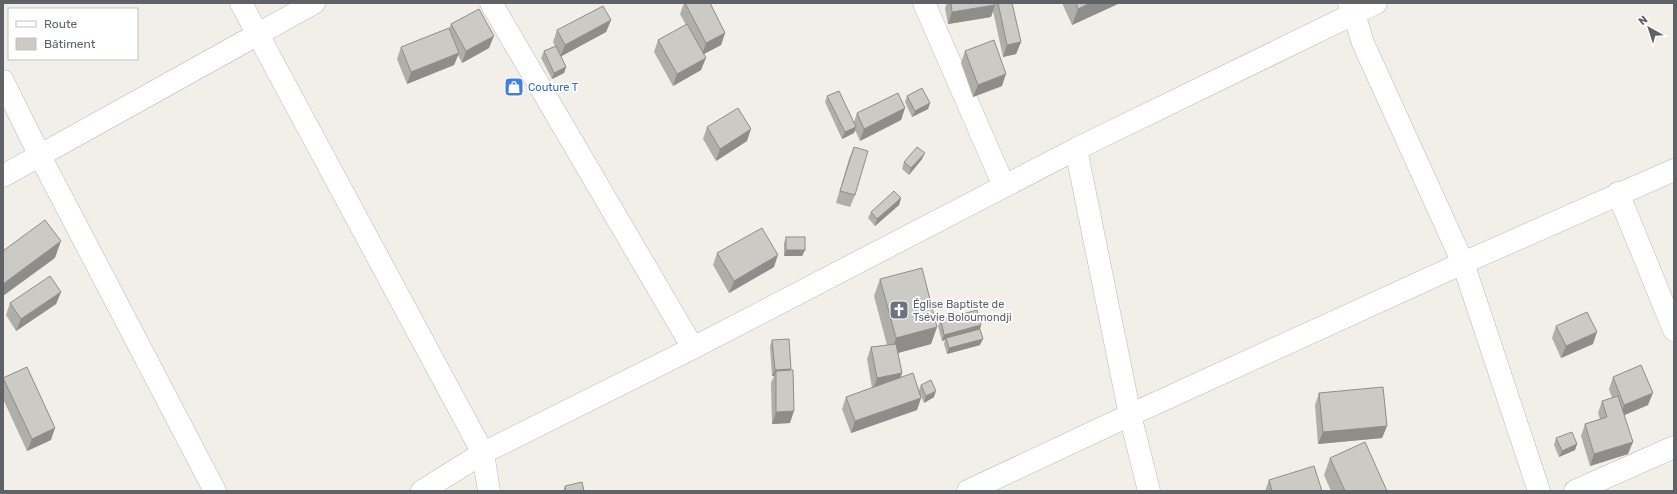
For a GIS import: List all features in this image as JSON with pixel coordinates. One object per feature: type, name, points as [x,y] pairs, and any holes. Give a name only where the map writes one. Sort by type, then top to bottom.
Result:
[{"type":"street","points":[[241,3],[483,453],[489,491]]},
{"type":"street","points":[[3,176],[314,3]]},
{"type":"street","points":[[490,3],[693,348]]},
{"type":"street","points":[[924,3],[1004,186]]},
{"type":"street","points":[[422,491],[483,453],[693,348],[1076,149],[1352,8],[1376,3]]},
{"type":"street","points":[[1352,8],[1363,43],[1463,263],[1539,491]]},
{"type":"street","points":[[3,81],[40,156],[215,491]]},
{"type":"street","points":[[1076,149],[1130,415],[1149,491]]},
{"type":"street","points":[[968,491],[1130,415],[1463,263],[1618,193],[1674,170]]},
{"type":"street","points":[[1618,193],[1674,330]]},
{"type":"street","points":[[1575,491],[1674,447]]},
{"type":"building","points":[[685,3],[710,3],[725,33],[706,43]]},
{"type":"building","points":[[951,3],[995,3],[995,5],[952,12]]},
{"type":"building","points":[[998,3],[1012,3],[1021,42],[1007,45]]},
{"type":"building","points":[[1076,3],[1090,3],[1078,9]]},
{"type":"building","points":[[603,6],[611,20],[565,45],[557,30]]},
{"type":"building","points":[[479,9],[494,36],[466,51],[451,24]]},
{"type":"building","points":[[687,24],[706,58],[677,74],[658,40]]},
{"type":"building","points":[[449,28],[459,53],[411,72],[401,47]]},
{"type":"building","points":[[994,40],[1006,74],[978,85],[965,51]]},
{"type":"building","points":[[556,46],[566,67],[554,73],[544,51]]},
{"type":"building","points":[[922,88],[930,103],[915,111],[907,96]]},
{"type":"building","points":[[839,91],[856,127],[845,132],[827,96]]},
{"type":"building","points":[[898,93],[905,108],[864,129],[857,113]]},
{"type":"building","points":[[738,108],[751,129],[720,149],[707,127]]},
{"type":"building","points":[[854,147],[868,151],[855,195],[840,191]]},
{"type":"building","points":[[917,147],[925,153],[911,168],[904,162]]},
{"type":"building","points":[[894,191],[901,198],[877,219],[871,212]]},
{"type":"building","points":[[45,220],[61,241],[3,284],[3,251]]},
{"type":"building","points":[[762,228],[778,255],[734,281],[717,253]]},
{"type":"building","points":[[786,237],[805,237],[805,250],[786,250]]},
{"type":"building","points":[[922,268],[937,327],[896,338],[880,279]]},
{"type":"building","points":[[50,276],[61,292],[21,319],[10,303]]},
{"type":"building","points":[[977,310],[981,325],[944,335],[941,320]]},
{"type":"building","points":[[1587,312],[1597,332],[1566,346],[1556,326]]},
{"type":"building","points":[[980,329],[983,339],[949,348],[946,338]]},
{"type":"building","points":[[789,339],[791,369],[775,370],[772,340]]},
{"type":"building","points":[[896,344],[902,373],[877,378],[871,347]]},
{"type":"building","points":[[1641,365],[1653,393],[1624,405],[1613,377]]},
{"type":"building","points":[[27,367],[55,428],[32,439],[3,378]]},
{"type":"building","points":[[793,370],[794,411],[776,412],[776,371]]},
{"type":"building","points":[[913,373],[921,398],[855,421],[846,397]]},
{"type":"building","points":[[931,380],[936,391],[926,396],[921,385]]},
{"type":"building","points":[[1383,387],[1387,426],[1323,432],[1319,393]]},
{"type":"building","points":[[1618,396],[1633,442],[1594,454],[1585,424],[1607,417],[1602,401]]},
{"type":"building","points":[[1572,432],[1577,444],[1562,451],[1556,438]]},
{"type":"building","points":[[1365,442],[1387,491],[1345,491],[1330,458]]},
{"type":"building","points":[[1314,466],[1322,491],[1272,491],[1269,480]]},
{"type":"building","points":[[582,482],[584,491],[566,491],[565,486]]},
{"type":"place","name":"Couture T","points":[[514,87]]},
{"type":"place","name":"Église Baptiste de Tsévie Boloumondji","points":[[899,310]]}]
